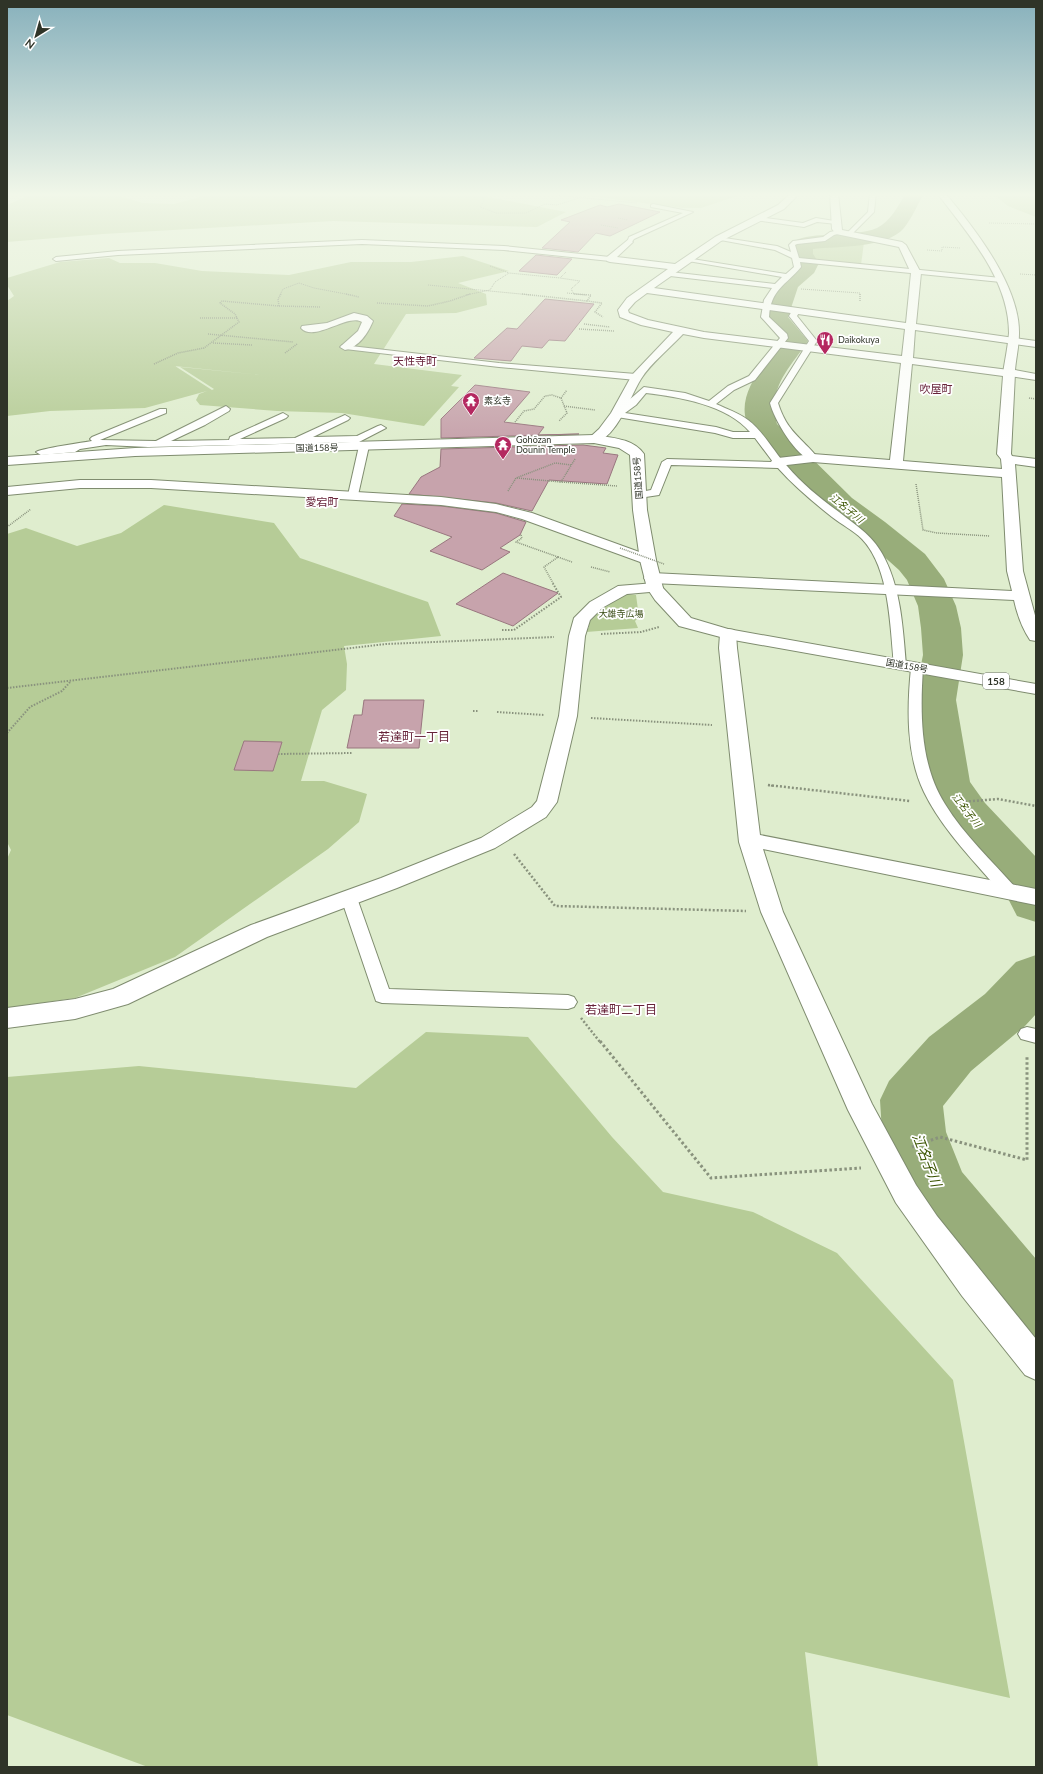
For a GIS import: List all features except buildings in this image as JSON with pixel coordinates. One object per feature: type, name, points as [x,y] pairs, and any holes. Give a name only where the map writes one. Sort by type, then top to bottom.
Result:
[{"type":"main road","points":[[666,276],[631,300],[623,310],[624,315],[645,323],[681,330],[1036,377]]},
{"type":"main road","points":[[896,464],[916,276]]},
{"type":"main road","points":[[998,276],[1011,314],[1013,341],[1009,373],[1004,454],[1007,466],[1015,571],[1025,613],[1036,636]]},
{"type":"main road","points":[[647,290],[1036,344]]},
{"type":"main road","points":[[306,328],[318,328],[350,316],[364,317],[368,321],[363,333],[345,348]]},
{"type":"main road","points":[[591,440],[603,432],[617,414],[636,377],[681,330]]},
{"type":"main road","name":"国道158号","points":[[7,462],[135,452],[591,440],[617,443],[634,450],[637,454],[640,510],[648,560],[654,583],[661,598],[685,622],[698,627],[728,634],[1036,689]]},
{"type":"main road","points":[[782,463],[809,458],[913,466],[1007,466],[1036,463]]},
{"type":"main road","points":[[7,491],[51,485],[104,483],[151,484],[441,501],[496,508],[527,516],[648,560]]},
{"type":"main road","points":[[7,1018],[75,1010],[119,997],[259,931],[448,860],[504,834],[539,812],[547,802],[568,716],[577,636],[582,618],[596,605],[624,589],[654,583],[890,590],[1020,596]]},
{"type":"main road","points":[[728,634],[728,648],[750,842],[772,912],[861,1110],[887,1160],[927,1225],[973,1286],[1036,1364]]},
{"type":"main road","points":[[750,842],[766,842],[1036,898]]},
{"type":"lane","points":[[711,276],[776,286]]},
{"type":"lane","points":[[708,404],[714,402],[735,385],[746,383],[782,344],[784,336],[766,317],[767,307],[776,286],[787,276]]},
{"type":"lane","points":[[956,276],[1001,280]]},
{"type":"lane","points":[[792,310],[793,316],[813,341],[807,347],[774,402],[778,419],[809,458]]},
{"type":"lane","points":[[345,348],[499,366],[636,377]]},
{"type":"lane","points":[[617,414],[633,403],[644,390],[687,396],[702,400],[744,422],[782,463],[826,506],[857,530],[872,544],[890,590],[895,616],[900,665]]},
{"type":"lane","points":[[155,444],[202,423],[226,409]]},
{"type":"lane","points":[[64,450],[81,445],[163,411]]},
{"type":"lane","points":[[617,414],[733,434],[755,435]]},
{"type":"lane","points":[[224,443],[283,416]]},
{"type":"lane","points":[[297,441],[345,418]]},
{"type":"lane","points":[[81,445],[125,441],[155,444],[359,439],[381,428]]},
{"type":"lane","points":[[41,452],[121,446],[135,449],[135,452]]},
{"type":"lane","points":[[353,495],[364,446]]},
{"type":"lane","points":[[639,491],[655,493],[667,462],[782,463]]},
{"type":"lane","points":[[922,669],[915,688],[917,741],[927,779],[937,804],[1010,892]]},
{"type":"lane","points":[[348,898],[382,996],[568,1002]]},
{"type":"path","points":[[490,290],[495,282],[505,276]]},
{"type":"path","points":[[537,276],[580,281],[571,289],[574,294]]},
{"type":"path","points":[[428,285],[490,290],[602,303],[595,312],[608,320]]},
{"type":"path","points":[[567,293],[591,295],[587,301]]},
{"type":"path","points":[[200,318],[237,318]]},
{"type":"path","points":[[584,324],[613,327]]},
{"type":"path","points":[[578,329],[611,332],[616,330]]},
{"type":"path","points":[[208,334],[271,339]]},
{"type":"path","points":[[285,353],[299,342]]},
{"type":"path","points":[[212,343],[252,345]]},
{"type":"path","points":[[514,422],[524,411],[534,409],[545,396],[552,395],[561,398],[567,413],[540,441]]},
{"type":"path","points":[[564,406],[617,414]]},
{"type":"path","points":[[561,482],[571,464],[591,440]]},
{"type":"path","points":[[496,508],[516,478],[555,463],[571,464]]},
{"type":"path","points":[[913,466],[923,530],[937,533],[1012,537]]},
{"type":"path","points":[[516,478],[639,491]]},
{"type":"path","points":[[527,516],[517,522],[522,538],[516,542],[572,562]]},
{"type":"path","points":[[620,548],[664,564]]},
{"type":"path","points":[[502,630],[514,630],[561,597],[544,567],[558,557]]},
{"type":"path","points":[[7,688],[386,644],[641,632]]},
{"type":"path","points":[[7,733],[28,708],[41,700],[63,691],[69,686],[71,681]]},
{"type":"path","points":[[473,711],[478,711]]},
{"type":"path","points":[[497,712],[536,714]]},
{"type":"path","points":[[597,718],[737,726]]},
{"type":"path","points":[[278,754],[353,753]]},
{"type":"path","points":[[743,783],[937,804],[998,799],[1036,806]]},
{"type":"path","points":[[504,834],[516,859],[555,906],[772,912]]},
{"type":"path","points":[[568,1002],[711,1178],[887,1160],[940,1137],[1027,1160],[1031,1035]]},
{"type":"green space","points":[[14,276],[489,276],[458,283],[486,294],[487,305],[456,313],[406,314],[374,364],[462,375],[451,386],[459,387],[424,426],[342,413],[277,411],[200,405],[196,400],[199,394],[207,391],[145,408],[50,411],[7,416],[7,301],[14,296],[7,285],[7,278]],"holes":[[[175,366],[260,375],[180,367],[214,389],[212,390]]]},
{"type":"green space","points":[[164,505],[274,523],[300,558],[428,602],[441,636],[344,646],[347,664],[346,690],[322,710],[301,781],[324,781],[367,794],[359,822],[328,849],[175,957],[75,998],[7,1008],[7,859],[11,850],[7,842],[7,534],[26,528],[77,546],[121,533]]},
{"type":"green space","name":"大雄寺広場","points":[[627,594],[636,595],[639,617],[635,621],[638,628],[586,632],[585,629],[589,628],[588,624],[596,615]]},
{"type":"green space","points":[[426,1032],[528,1037],[612,1137],[663,1192],[753,1212],[837,1253],[953,1380],[1010,1698],[805,1652],[818,1767],[148,1767],[7,1715],[7,1077],[139,1066],[356,1088]]},
{"type":"waterway","name":"江名子川","points":[[797,276],[787,284],[776,318],[795,341],[772,371],[762,391],[759,402],[763,427],[840,505],[873,529],[912,562],[925,579],[937,606],[941,628],[943,655],[935,700],[947,783],[968,814],[1020,872],[1036,903]]},
{"type":"waterway","name":"江名子川","points":[[1036,977],[1005,1010],[950,1054],[911,1100],[914,1132],[937,1191],[1036,1315]]},
{"type":"place","name":"Daikokuya","points":[[825,355]]},
{"type":"place","name":"素玄寺","points":[[471,416]]},
{"type":"place","name":"Gohōzan Dounin Temple","points":[[503,460]]},
{"type":"district","name":"天性寺町","points":[[415,361]]},
{"type":"district","name":"吹屋町","points":[[936,389]]},
{"type":"district","name":"愛宕町","points":[[322,502]]},
{"type":"district","name":"若達町一丁目","points":[[414,737]]},
{"type":"district","name":"若達町二丁目","points":[[621,1010]]}]
